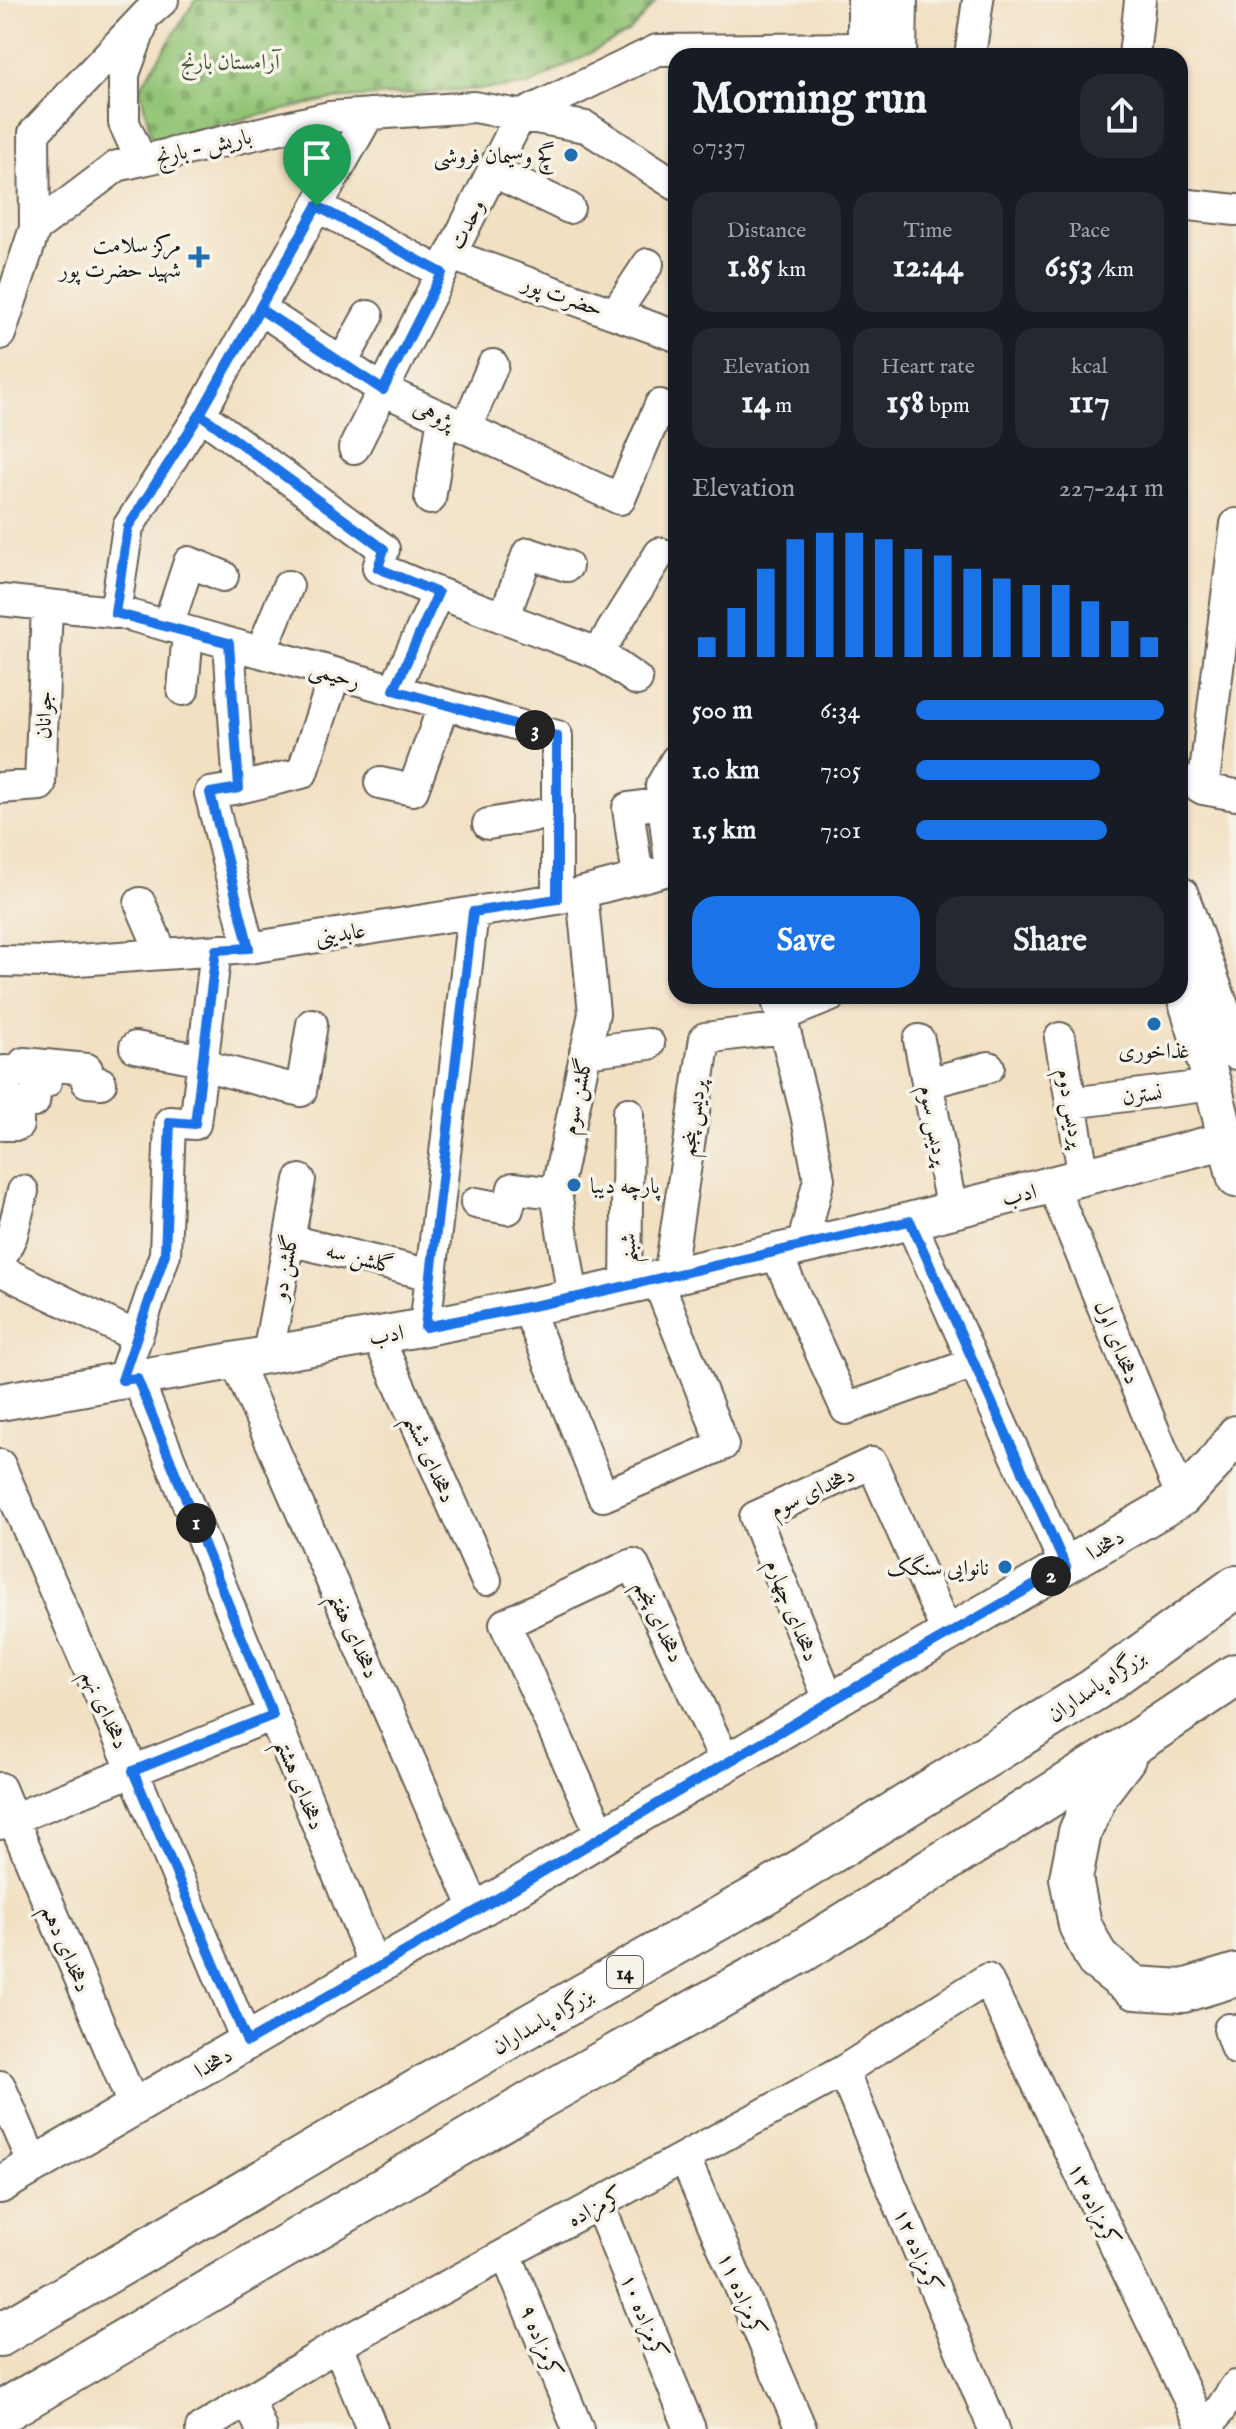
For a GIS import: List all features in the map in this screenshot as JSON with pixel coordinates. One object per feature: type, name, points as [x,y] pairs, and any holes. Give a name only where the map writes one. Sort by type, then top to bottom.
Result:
[{"type":"highway","name":"بزرگراه پاسداران","points":[[0,2335],[506,2039],[768,1891],[1095,1689],[1236,1587]]},
{"type":"highway","points":[[0,2413],[541,2097],[802,1951],[1137,1741],[1236,1675]]},
{"type":"highway","points":[[1137,1741],[1098,1792],[1080,1832],[1071,1878],[1080,1925],[1097,1959],[1135,1988],[1183,1991],[1236,1975]]},
{"type":"main road","points":[[866,0],[876,48]]},
{"type":"main road","points":[[879,48],[899,0]]},
{"type":"main road","points":[[1188,917],[1236,1051]]},
{"type":"main road","points":[[1188,1004],[1231,1140],[1236,1179]]},
{"type":"main road","name":"ادب","points":[[0,1402],[573,1298],[952,1211],[1231,1140]]},
{"type":"main road","name":"دهخدا","points":[[0,2185],[1182,1498],[1213,1465],[1236,1434]]},
{"type":"street","points":[[971,48],[978,0]]},
{"type":"street","points":[[1135,48],[1140,0]]},
{"type":"street","points":[[141,160],[124,123],[124,74],[154,5]]},
{"type":"street","points":[[0,334],[35,228],[34,133],[154,5]]},
{"type":"street","points":[[520,116],[657,50],[668,50]]},
{"type":"street","name":"باریش - بارنج","points":[[35,228],[117,166],[329,117],[474,107],[586,127],[668,180]]},
{"type":"street","points":[[115,613],[128,527],[200,414],[369,114]]},
{"type":"street","name":"وحدت","points":[[354,448],[520,116]]},
{"type":"street","name":"وحدت","points":[[492,171],[569,208]]},
{"type":"street","points":[[1188,205],[1236,210]]},
{"type":"street","name":"حضرت پور","points":[[317,206],[446,264],[615,314],[668,333]]},
{"type":"street","points":[[615,314],[648,264]]},
{"type":"street","name":"پژوهی","points":[[260,309],[383,390],[620,499],[660,405]]},
{"type":"street","points":[[342,363],[368,316]]},
{"type":"street","points":[[430,499],[454,423],[493,365]]},
{"type":"street","points":[[200,414],[384,549],[378,568],[598,653],[637,680]]},
{"type":"street","points":[[1236,524],[1191,784],[1236,795]]},
{"type":"street","points":[[504,617],[528,553],[567,566]]},
{"type":"street","points":[[598,653],[660,553]]},
{"type":"street","points":[[183,690],[178,629],[189,562],[223,576]]},
{"type":"street","points":[[261,652],[288,586]]},
{"type":"street","points":[[394,690],[438,593]]},
{"type":"street","name":"رحیمی","points":[[0,600],[115,613],[557,736],[557,812],[570,896]]},
{"type":"street","name":"جوانان","points":[[0,788],[40,785],[47,605]]},
{"type":"street","points":[[229,643],[239,788]]},
{"type":"street","points":[[249,948],[210,793],[302,773],[335,674]]},
{"type":"street","points":[[380,783],[413,790],[444,704]]},
{"type":"street","points":[[638,878],[628,808],[666,794],[668,815]]},
{"type":"street","points":[[488,824],[557,812]]},
{"type":"street","name":"عابدینی","points":[[0,961],[49,962],[249,948],[570,896],[668,870]]},
{"type":"street","name":"گلشن سوم","points":[[570,896],[594,1013],[556,1193],[573,1298]]},
{"type":"street","points":[[140,903],[162,954]]},
{"type":"street","points":[[425,1327],[473,912]]},
{"type":"street","points":[[130,1379],[137,1337],[165,1254],[170,1122],[195,1124],[216,950]]},
{"type":"street","points":[[807,1004],[780,1013],[819,1179],[789,1250],[846,1409],[974,1363]]},
{"type":"street","name":"پردیس پنجم","points":[[651,1281],[705,1038],[780,1013]]},
{"type":"street","points":[[135,1047],[202,1062],[301,1091],[312,1024]]},
{"type":"street","name":"پردیس دوم","points":[[1060,1038],[1071,1103],[1069,1182]]},
{"type":"street","name":"پردیس سوم","points":[[919,1040],[952,1211]]},
{"type":"street","points":[[585,1052],[649,1044]]},
{"type":"street","points":[[46,1082],[37,1081],[34,1102],[18,1103],[18,1125],[3,1129],[5,1071],[18,1072],[24,1063],[87,1069],[87,1082],[101,1083]]},
{"type":"street","points":[[927,1083],[989,1067]]},
{"type":"street","name":"نسترن","points":[[1071,1103],[1213,1085]]},
{"type":"street","name":"شبنم","points":[[628,1113],[651,1281]]},
{"type":"street","name":"گلشن دو","points":[[251,1357],[289,1240],[300,1180]]},
{"type":"street","name":"دهخدای اول","points":[[1069,1182],[1182,1498]]},
{"type":"street","points":[[476,1203],[508,1209],[513,1188],[556,1193]]},
{"type":"street","points":[[0,1261],[12,1235],[23,1191]]},
{"type":"street","points":[[910,1221],[1066,1567]]},
{"type":"street","name":"گلشن سه","points":[[289,1240],[431,1275]]},
{"type":"street","points":[[0,1270],[137,1337]]},
{"type":"street","points":[[527,1307],[603,1496],[723,1445],[651,1281]]},
{"type":"street","name":"دهخدای ششم","points":[[377,1335],[486,1580]]},
{"type":"street","name":"دهخدای هفتم","points":[[251,1357],[476,1911]]},
{"type":"street","name":"دهخدای هشتم","points":[[130,1379],[273,1715],[375,1967]]},
{"type":"street","name":"دهخدای سوم","points":[[755,1517],[872,1463],[948,1635]]},
{"type":"street","name":"دهخدای نهم","points":[[0,1465],[247,2042]]},
{"type":"street","name":"دهخدای چهارم","points":[[755,1517],[830,1702]]},
{"type":"street","name":"دهخدای پنجم","points":[[602,1836],[505,1624],[633,1564],[726,1763]]},
{"type":"street","points":[[6,1821],[273,1715]]},
{"type":"street","name":"دهخدای دهم","points":[[0,1788],[6,1821],[134,2107]]},
{"type":"street","name":"کرمزاده","points":[[201,2429],[338,2345],[843,2071],[987,1979]]},
{"type":"street","name":"کرمزاده ۱۳","points":[[987,1979],[1205,2429]]},
{"type":"street","name":"کرمزاده ١٢","points":[[843,2071],[994,2429]]},
{"type":"street","points":[[0,2086],[34,2165]]},
{"type":"street","name":"کرمزاده ١١","points":[[685,2159],[801,2429]]},
{"type":"street","name":"کرمزاده ١٠","points":[[599,2204],[690,2429]]},
{"type":"street","name":"کرمزاده ٩","points":[[506,2254],[578,2429]]},
{"type":"street","points":[[338,2345],[372,2429]]},
{"type":"street","points":[[1205,2429],[1236,2386]]},
{"type":"street","points":[[249,2400],[261,2429]]},
{"type":"green space","name":"آرامستان بارنج","points":[[195,0],[657,0],[630,32],[527,86],[332,99],[152,140],[140,88]]},
{"type":"place","name":"گچ وسیمان فروشی","points":[[571,155]]},
{"type":"place","name":"مرکز سلامت شهید حضرت پور","points":[[199,257]]},
{"type":"place","name":"غذاخوری","points":[[1154,1024]]},
{"type":"place","name":"پارچه دیبا","points":[[574,1185]]},
{"type":"place","name":"نانوایی سنگک","points":[[1005,1567]]},
{"type":"route","points":[[317,206],[200,414],[128,527],[115,613],[229,643],[239,788],[210,793],[249,948],[216,950],[195,1124],[170,1122],[165,1254],[122,1380],[137,1378],[273,1715],[133,1771],[247,2042],[1066,1567],[910,1221],[573,1298],[425,1327],[473,912],[557,899],[557,736],[394,690],[438,593],[378,568],[384,549],[200,414],[260,309],[383,390],[442,273],[317,206]]}]
